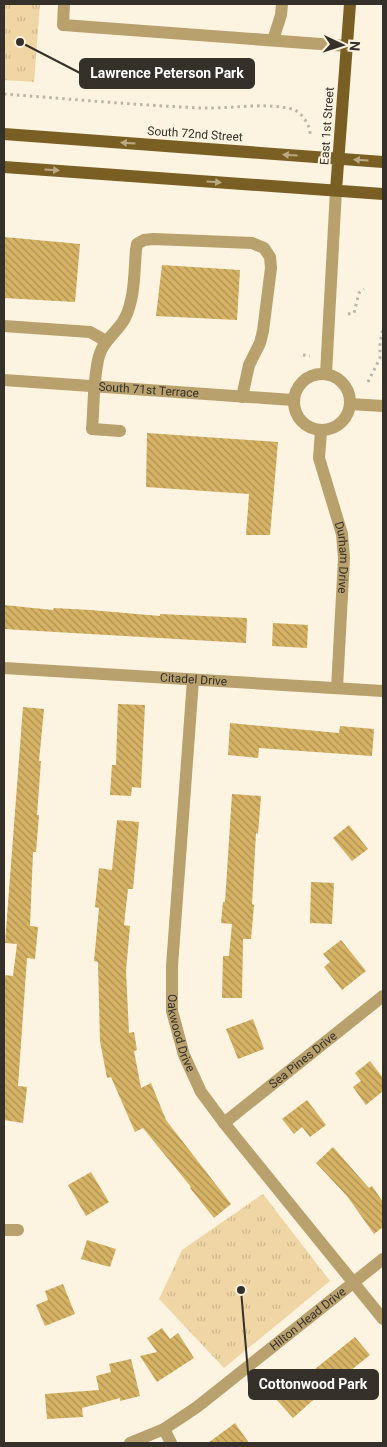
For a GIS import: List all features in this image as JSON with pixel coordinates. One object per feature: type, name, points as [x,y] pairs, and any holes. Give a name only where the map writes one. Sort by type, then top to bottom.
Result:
[{"type":"main road","name":"East 1st Street","points":[[336,190],[350,4]]},
{"type":"main road","name":"South 72nd Street","points":[[4,134],[383,162]]},
{"type":"main road","points":[[4,167],[383,194]]},
{"type":"street","points":[[64,4],[63,25],[347,46]]},
{"type":"street","points":[[273,40],[281,15],[282,4]]},
{"type":"street","points":[[326,374],[336,190]]},
{"type":"street","points":[[120,431],[92,429],[95,386],[99,356],[106,341],[124,320],[130,304],[137,244],[144,240],[252,243],[264,248],[270,257],[271,268],[263,331],[260,343],[249,366],[242,397]]},
{"type":"street","points":[[4,326],[90,332],[106,341]]},
{"type":"street","points":[[326,374],[334,376],[341,381],[348,392],[350,404],[346,417],[339,425],[330,430],[321,431],[310,428],[300,421],[295,412],[293,400],[296,389],[302,382],[314,375],[326,374]]},
{"type":"street","name":"South 71st Terrace","points":[[4,380],[293,400]]},
{"type":"street","points":[[350,404],[383,406]]},
{"type":"street","name":"Durham Drive","points":[[321,431],[319,458],[342,534],[344,558],[337,688]]},
{"type":"street","name":"Citadel Drive","points":[[4,668],[383,691]]},
{"type":"street","name":"Oakwood Drive","points":[[194,680],[172,966],[172,1011],[184,1055],[201,1092],[224,1123],[383,1319]]},
{"type":"street","name":"Sea Pines Drive","points":[[224,1123],[383,996]]},
{"type":"street","points":[[4,1230],[18,1230]]},
{"type":"street","name":"Hilton Head Drive","points":[[130,1443],[164,1429],[197,1407],[383,1259]]},
{"type":"street","points":[[164,1429],[171,1443]]},
{"type":"path","points":[[4,94],[202,108],[252,106],[291,108],[300,113],[311,129],[310,135]]},
{"type":"path","points":[[348,314],[354,313],[359,293],[364,289]]},
{"type":"path","points":[[368,382],[380,358],[383,328]]},
{"type":"path","points":[[304,354],[310,356]]},
{"type":"green space","points":[[4,4],[40,4],[34,82],[4,80]]},
{"type":"green space","points":[[263,1194],[330,1281],[224,1368],[159,1299],[182,1250]]},
{"type":"building","points":[[4,237],[80,244],[75,302],[4,298]]},
{"type":"building","points":[[162,265],[240,270],[237,320],[156,316]]},
{"type":"building","points":[[147,433],[278,442],[270,535],[246,535],[249,494],[146,487]]},
{"type":"building","points":[[4,605],[53,610],[54,608],[90,610],[160,616],[160,614],[247,618],[246,643],[4,629]]},
{"type":"building","points":[[273,623],[308,625],[307,648],[272,646]]},
{"type":"building","points":[[118,704],[145,705],[141,788],[132,787],[131,796],[110,795],[112,765],[116,765]]},
{"type":"building","points":[[23,707],[44,709],[39,761],[41,761],[37,815],[39,815],[36,852],[33,852],[30,926],[38,927],[35,959],[27,958],[18,1086],[27,1087],[23,1123],[4,1120],[4,975],[13,976],[17,944],[5,943]]},
{"type":"building","points":[[230,723],[339,733],[340,726],[374,729],[372,756],[259,748],[258,758],[228,755]]},
{"type":"building","points":[[232,794],[261,796],[258,834],[256,833],[251,939],[243,939],[242,998],[222,998],[223,956],[229,956],[232,924],[221,923],[223,902],[225,902]]},
{"type":"building","points":[[117,820],[139,822],[133,889],[128,889],[124,925],[130,926],[126,971],[129,1033],[134,1032],[137,1050],[134,1051],[141,1088],[151,1083],[166,1120],[231,1204],[214,1218],[143,1128],[135,1132],[111,1077],[107,1078],[100,1041],[98,962],[94,961],[99,908],[95,907],[99,868],[112,870]]},
{"type":"building","points":[[349,825],[368,849],[352,861],[333,838]]},
{"type":"building","points":[[311,882],[334,883],[332,924],[310,923]]},
{"type":"building","points":[[341,940],[366,971],[342,990],[324,967],[330,962],[323,954]]},
{"type":"building","points":[[253,1019],[264,1049],[238,1059],[226,1029]]},
{"type":"building","points":[[370,1061],[383,1078],[383,1091],[366,1105],[353,1087],[361,1081],[355,1073]]},
{"type":"building","points":[[307,1100],[326,1125],[310,1137],[302,1127],[294,1134],[282,1119]]},
{"type":"building","points":[[333,1147],[369,1188],[372,1186],[383,1202],[383,1227],[374,1234],[347,1196],[316,1163]]},
{"type":"building","points":[[91,1172],[109,1202],[86,1216],[68,1185]]},
{"type":"building","points":[[87,1240],[116,1249],[110,1267],[81,1259]]},
{"type":"building","points":[[63,1284],[75,1314],[45,1326],[36,1305],[48,1300],[45,1291]]},
{"type":"building","points":[[162,1328],[170,1339],[178,1333],[194,1358],[157,1382],[140,1356],[157,1352],[147,1338]]},
{"type":"building","points":[[355,1337],[370,1355],[340,1379],[339,1377],[293,1418],[276,1399],[307,1371],[310,1373]]},
{"type":"building","points":[[131,1359],[140,1396],[120,1401],[120,1398],[82,1408],[83,1417],[47,1419],[45,1394],[99,1390],[96,1376],[111,1372],[109,1364]]},
{"type":"building","points":[[235,1423],[249,1443],[208,1443]]},
{"type":"place","name":"Lawrence Peterson Park","points":[[20,42]]},
{"type":"place","name":"Cottonwood Park","points":[[241,1290]]}]
